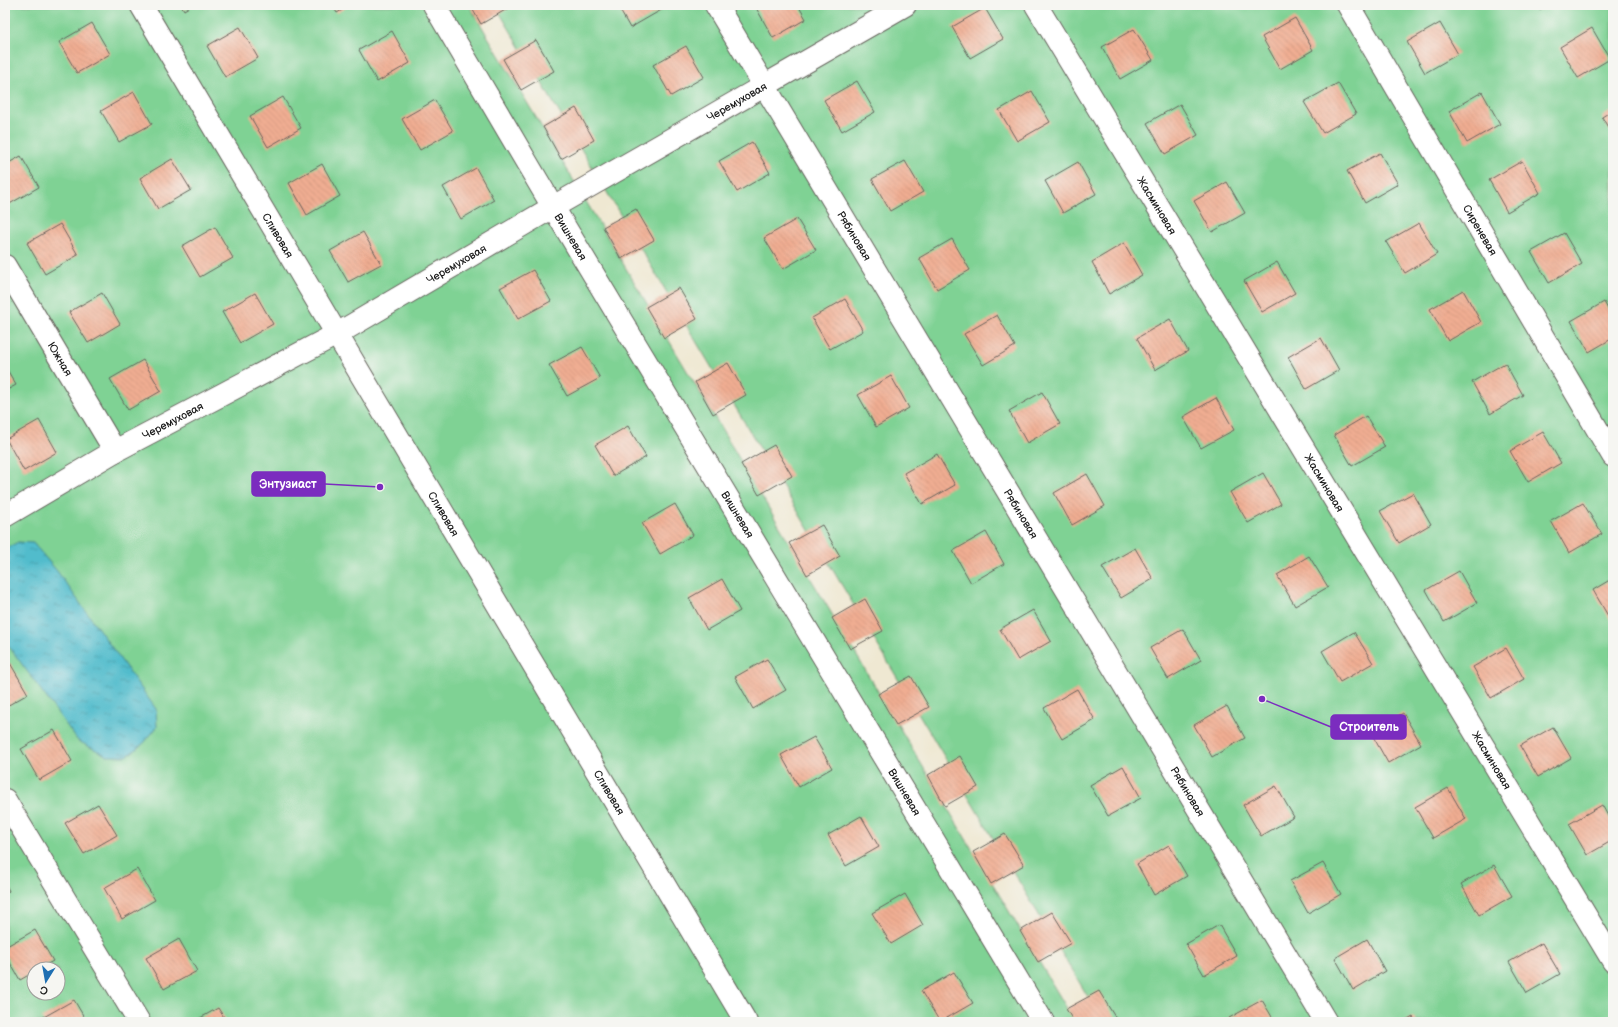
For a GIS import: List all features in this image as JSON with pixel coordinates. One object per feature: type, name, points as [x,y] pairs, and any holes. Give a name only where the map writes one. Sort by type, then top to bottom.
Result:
[{"type":"street","name":"Сливовая","points":[[141,5],[746,1022]]},
{"type":"street","name":"Вишневая","points":[[434,5],[553,207],[1043,1022]]},
{"type":"street","name":"Рябиновая","points":[[716,5],[1326,1022]]},
{"type":"street","name":"Черемуховая","points":[[5,516],[115,451],[337,334],[553,207],[904,5]]},
{"type":"street","name":"Жасминовая","points":[[1036,5],[1613,962]]},
{"type":"street","name":"Сиреневая","points":[[1348,5],[1613,456]]},
{"type":"street","name":"Южная","points":[[5,266],[115,451]]},
{"type":"street","points":[[5,800],[139,1022]]},
{"type":"green space","points":[[5,5],[469,5],[1075,1022],[5,1022]]},
{"type":"green space","points":[[495,5],[1613,5],[1613,1022],[1103,1022]]},
{"type":"water","points":[[18,542],[33,543],[57,571],[156,709],[157,727],[144,743],[127,756],[108,756],[78,741],[5,641],[5,549]]},
{"type":"building","points":[[181,5],[192,5],[184,10]]},
{"type":"building","points":[[332,5],[350,5],[337,13]]},
{"type":"building","points":[[470,5],[514,5],[481,24]]},
{"type":"building","points":[[617,5],[661,5],[663,9],[630,28]]},
{"type":"building","points":[[798,5],[806,19],[773,38],[755,6]]},
{"type":"building","points":[[1536,5],[1548,5],[1539,10]]},
{"type":"building","points":[[985,8],[1003,39],[970,58],[952,27]]},
{"type":"building","points":[[1295,18],[1313,50],[1280,69],[1262,37]]},
{"type":"building","points":[[92,23],[110,54],[77,73],[59,42]]},
{"type":"building","points":[[1440,23],[1458,54],[1425,73],[1407,42]]},
{"type":"building","points":[[240,27],[258,58],[225,77],[207,46]]},
{"type":"building","points":[[1592,28],[1610,59],[1578,78],[1560,47]]},
{"type":"building","points":[[1134,29],[1153,60],[1120,79],[1102,47]]},
{"type":"building","points":[[392,31],[410,63],[377,82],[359,50]]},
{"type":"building","points":[[536,40],[554,71],[521,90],[503,59]]},
{"type":"building","points":[[686,46],[704,77],[671,96],[653,65]]},
{"type":"building","points":[[857,81],[875,112],[842,131],[824,100]]},
{"type":"building","points":[[1338,83],[1356,114],[1323,133],[1304,102]]},
{"type":"building","points":[[1032,91],[1050,122],[1017,141],[999,110]]},
{"type":"building","points":[[134,92],[152,124],[119,142],[101,111]]},
{"type":"building","points":[[1482,92],[1500,124],[1467,143],[1449,111]]},
{"type":"building","points":[[283,97],[301,128],[268,147],[250,116]]},
{"type":"building","points":[[435,100],[453,131],[420,150],[402,119]]},
{"type":"building","points":[[1180,104],[1198,135],[1165,154],[1147,123]]},
{"type":"building","points":[[576,108],[594,140],[561,159],[543,127]]},
{"type":"building","points":[[1613,110],[1613,136],[1602,117]]},
{"type":"building","points":[[752,142],[770,173],[737,192],[719,161]]},
{"type":"building","points":[[1380,153],[1398,184],[1365,203],[1347,171]]},
{"type":"building","points":[[21,156],[39,187],[6,206],[5,165]]},
{"type":"building","points":[[172,159],[191,190],[158,209],[140,178]]},
{"type":"building","points":[[905,161],[923,192],[890,211],[872,179]]},
{"type":"building","points":[[1522,161],[1540,193],[1507,212],[1489,180]]},
{"type":"building","points":[[1078,162],[1096,194],[1063,213],[1045,181]]},
{"type":"building","points":[[322,164],[340,196],[307,215],[289,183]]},
{"type":"building","points":[[476,168],[494,200],[461,219],[443,187]]},
{"type":"building","points":[[1227,182],[1245,213],[1212,232],[1194,201]]},
{"type":"building","points":[[636,209],[654,240],[621,259],[603,227]]},
{"type":"building","points":[[797,219],[816,250],[783,269],[764,238]]},
{"type":"building","points":[[1419,223],[1437,254],[1405,273],[1386,242]]},
{"type":"building","points":[[60,224],[78,255],[45,274],[27,243]]},
{"type":"building","points":[[215,227],[233,258],[200,277],[182,246]]},
{"type":"building","points":[[363,232],[381,264],[348,282],[330,251]]},
{"type":"building","points":[[1564,233],[1582,264],[1549,283],[1531,252]]},
{"type":"building","points":[[952,239],[970,270],[937,289],[919,258]]},
{"type":"building","points":[[1124,243],[1142,275],[1109,294],[1092,262]]},
{"type":"building","points":[[1277,262],[1295,293],[1262,312],[1244,281]]},
{"type":"building","points":[[533,270],[551,301],[518,319],[500,288]]},
{"type":"building","points":[[679,288],[697,319],[664,338],[646,307]]},
{"type":"building","points":[[1463,290],[1481,322],[1448,341],[1430,309]]},
{"type":"building","points":[[102,293],[120,324],[88,343],[69,312]]},
{"type":"building","points":[[255,293],[273,324],[240,343],[222,312]]},
{"type":"building","points":[[845,299],[863,331],[830,349],[812,318]]},
{"type":"building","points":[[1604,302],[1613,318],[1613,338],[1589,352],[1571,321]]},
{"type":"building","points":[[997,315],[1015,346],[983,365],[964,334]]},
{"type":"building","points":[[1170,319],[1188,351],[1155,370],[1137,338]]},
{"type":"building","points":[[1321,338],[1339,370],[1306,389],[1288,357]]},
{"type":"building","points":[[582,347],[600,378],[567,396],[549,365]]},
{"type":"building","points":[[143,360],[161,391],[128,410],[110,379]]},
{"type":"building","points":[[728,363],[746,395],[713,414],[695,382]]},
{"type":"building","points":[[1505,363],[1523,395],[1490,414],[1472,382]]},
{"type":"building","points":[[5,366],[16,385],[5,391]]},
{"type":"building","points":[[891,376],[909,408],[876,427],[858,395]]},
{"type":"building","points":[[1042,392],[1060,424],[1027,443],[1009,411]]},
{"type":"building","points":[[1216,398],[1234,430],[1201,448],[1183,417]]},
{"type":"building","points":[[1366,416],[1385,447],[1352,466],[1334,435]]},
{"type":"building","points":[[39,420],[57,452],[24,471],[6,439]]},
{"type":"building","points":[[628,426],[646,457],[613,476],[595,445]]},
{"type":"building","points":[[1543,432],[1561,463],[1528,482],[1510,451]]},
{"type":"building","points":[[774,445],[792,476],[759,495],[741,464]]},
{"type":"building","points":[[937,454],[955,485],[922,504],[904,473]]},
{"type":"building","points":[[1263,473],[1281,504],[1248,523],[1230,492]]},
{"type":"building","points":[[1087,474],[1105,506],[1072,525],[1054,493]]},
{"type":"building","points":[[1413,493],[1431,524],[1399,543],[1380,511]]},
{"type":"building","points":[[1583,503],[1602,534],[1569,553],[1551,521]]},
{"type":"building","points":[[675,504],[693,535],[660,554],[642,523]]},
{"type":"building","points":[[822,525],[840,556],[807,575],[789,543]]},
{"type":"building","points":[[986,532],[1004,564],[971,583],[953,551]]},
{"type":"building","points":[[1135,548],[1153,579],[1121,598],[1102,567]]},
{"type":"building","points":[[1309,556],[1328,587],[1295,606],[1277,575]]},
{"type":"building","points":[[1459,571],[1477,603],[1444,622],[1426,590]]},
{"type":"building","points":[[1613,578],[1613,620],[1611,621],[1593,590]]},
{"type":"building","points":[[722,579],[740,611],[707,630],[689,598]]},
{"type":"building","points":[[865,599],[883,631],[850,649],[832,618]]},
{"type":"building","points":[[1033,610],[1051,641],[1018,660],[1000,629]]},
{"type":"building","points":[[1183,629],[1201,660],[1168,679],[1150,648]]},
{"type":"building","points":[[1354,632],[1373,663],[1340,682],[1322,651]]},
{"type":"building","points":[[1506,648],[1524,679],[1491,698],[1473,667]]},
{"type":"building","points":[[767,659],[786,690],[753,709],[735,677]]},
{"type":"building","points":[[10,663],[28,694],[5,707],[5,666]]},
{"type":"building","points":[[911,676],[929,707],[896,725],[878,694]]},
{"type":"building","points":[[1077,689],[1095,720],[1062,739],[1044,708]]},
{"type":"building","points":[[1227,706],[1245,738],[1212,757],[1194,725]]},
{"type":"building","points":[[1403,713],[1421,744],[1388,763],[1370,731]]},
{"type":"building","points":[[1553,727],[1571,758],[1538,777],[1520,746]]},
{"type":"building","points":[[54,730],[72,761],[39,780],[21,749]]},
{"type":"building","points":[[814,737],[832,768],[799,787],[781,755]]},
{"type":"building","points":[[960,756],[978,787],[945,806],[928,775]]},
{"type":"building","points":[[1123,766],[1141,798],[1108,816],[1090,785]]},
{"type":"building","points":[[1276,786],[1294,817],[1261,836],[1243,805]]},
{"type":"building","points":[[1448,788],[1466,819],[1433,838],[1415,807]]},
{"type":"building","points":[[98,804],[117,835],[84,854],[65,823]]},
{"type":"building","points":[[1602,805],[1613,825],[1613,840],[1587,855],[1569,824]]},
{"type":"building","points":[[861,816],[879,847],[846,866],[828,835]]},
{"type":"building","points":[[1005,834],[1024,865],[991,884],[973,852]]},
{"type":"building","points":[[1169,845],[1187,876],[1154,895],[1137,864]]},
{"type":"building","points":[[1323,863],[1341,894],[1308,913],[1290,881]]},
{"type":"building","points":[[1494,865],[1512,896],[1479,915],[1461,884]]},
{"type":"building","points":[[137,869],[155,900],[122,919],[104,888]]},
{"type":"building","points":[[5,883],[9,891],[5,894]]},
{"type":"building","points":[[905,894],[923,925],[891,944],[872,913]]},
{"type":"building","points":[[1052,912],[1071,943],[1038,962],[1020,931]]},
{"type":"building","points":[[1219,925],[1237,956],[1204,975],[1186,944]]},
{"type":"building","points":[[35,930],[53,961],[26,961],[26,977],[20,980],[5,954],[5,947]]},
{"type":"building","points":[[179,939],[197,971],[164,989],[146,958]]},
{"type":"building","points":[[1367,939],[1385,971],[1353,990],[1335,958]]},
{"type":"building","points":[[1542,943],[1560,974],[1527,993],[1509,962]]},
{"type":"building","points":[[954,972],[973,1003],[940,1022],[921,991]]},
{"type":"building","points":[[1099,991],[1118,1022],[1074,1022],[1066,1009]]},
{"type":"building","points":[[74,1000],[87,1022],[44,1022],[42,1018]]},
{"type":"building","points":[[1262,1000],[1275,1022],[1231,1022],[1229,1018]]},
{"type":"building","points":[[218,1008],[227,1022],[193,1022]]},
{"type":"building","points":[[1413,1017],[1416,1022],[1404,1022]]},
{"type":"place","name":"Энтузиаст","points":[[380,487]]},
{"type":"place","name":"Строитель","points":[[1262,699]]}]
